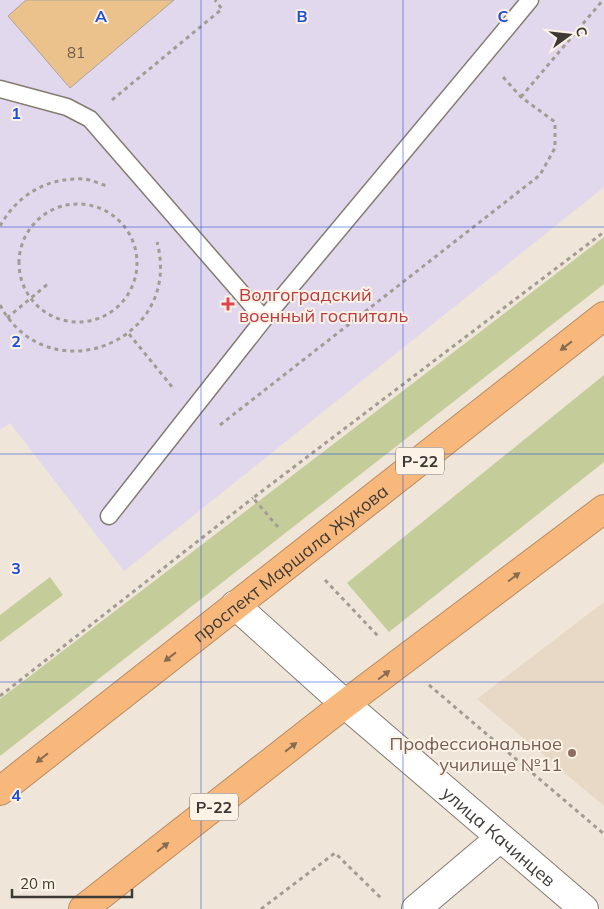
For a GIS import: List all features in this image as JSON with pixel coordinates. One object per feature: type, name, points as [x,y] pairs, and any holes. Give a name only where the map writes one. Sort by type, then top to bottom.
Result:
[{"type":"highway","name":"проспект Маршала Жукова","points":[[0,791],[604,316]]},
{"type":"highway","name":"Р-22","points":[[83,909],[345,704],[604,509]]},
{"type":"main road","name":"улица Качинцев","points":[[235,605],[345,704],[584,909]]},
{"type":"main road","points":[[416,909],[500,838]]},
{"type":"lane","points":[[109,516],[264,318],[530,0]]},
{"type":"lane","points":[[0,89],[68,107],[90,119],[264,318]]},
{"type":"path","points":[[90,119],[222,9],[215,0]]},
{"type":"path","points":[[521,97],[603,0]]},
{"type":"path","points":[[129,334],[210,433],[540,174],[555,148],[555,122],[521,97],[502,76]]},
{"type":"path","points":[[0,226],[8,210],[30,192],[57,181],[86,179],[114,188]]},
{"type":"path","points":[[67,205],[87,205],[106,211],[121,224],[132,240],[137,258],[135,277],[128,295],[115,309],[99,319],[80,322],[61,320],[44,312],[30,299],[21,281],[18,261],[22,242],[33,224],[48,212],[67,205]]},
{"type":"path","points":[[0,696],[253,498],[604,232]]},
{"type":"path","points":[[0,305],[7,318],[27,337],[52,348],[79,352],[106,347],[129,334],[148,312],[159,285],[161,257],[156,238]]},
{"type":"path","points":[[7,318],[49,283]]},
{"type":"path","points":[[253,498],[301,554],[402,661],[604,834]]},
{"type":"path","points":[[261,909],[335,853],[385,902]]},
{"type":"shaded area","name":"Волгоградский военный госпиталь","points":[[0,0],[604,0],[604,187],[124,571],[10,423],[0,430]]},
{"type":"shaded area","name":"Профессиональное училище №11","points":[[604,602],[604,806],[477,699]]},
{"type":"green space","points":[[604,237],[604,284],[0,756],[0,699]]},
{"type":"green space","points":[[604,375],[604,462],[389,632],[347,583]]},
{"type":"green space","points":[[50,577],[63,595],[0,642],[0,615]]},
{"type":"building","points":[[26,0],[174,0],[70,88],[8,16]]},
{"type":"place","name":"Волгоградский военный госпиталь","points":[[228,304]]},
{"type":"place","name":"Профессиональное училище №11","points":[[572,753]]}]
